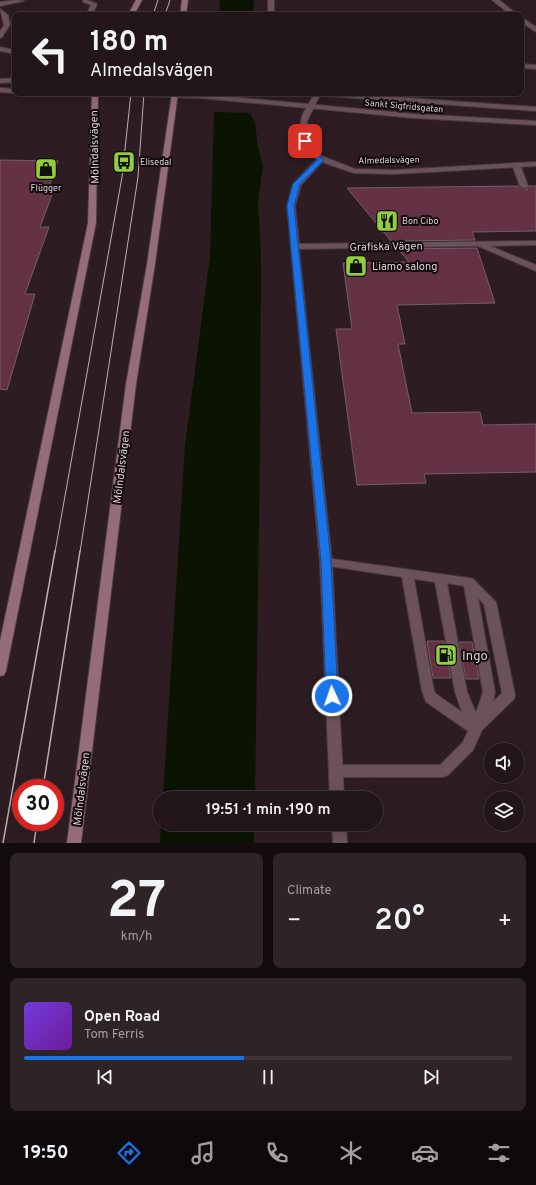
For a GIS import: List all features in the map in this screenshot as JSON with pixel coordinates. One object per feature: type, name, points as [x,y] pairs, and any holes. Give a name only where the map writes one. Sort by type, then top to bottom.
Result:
[{"type":"main road","points":[[133,12],[139,0]]},
{"type":"main road","points":[[184,12],[185,0]]},
{"type":"main road","name":"Mölndalsvägen","points":[[0,671],[92,224],[95,194],[93,114],[95,96]]},
{"type":"main road","name":"Mölndalsvägen","points":[[74,843],[131,384],[151,264],[175,96]]},
{"type":"street","points":[[271,0],[271,12]]},
{"type":"street","points":[[495,0],[511,12]]},
{"type":"street","points":[[0,4],[21,1]]},
{"type":"street","points":[[85,1],[94,4],[90,12]]},
{"type":"street","points":[[0,11],[5,15],[6,27],[0,36]]},
{"type":"street","points":[[524,21],[536,30]]},
{"type":"street","points":[[6,27],[12,27]]},
{"type":"street","points":[[0,49],[12,51]]},
{"type":"street","points":[[524,66],[536,67]]},
{"type":"street","points":[[0,81],[12,80]]},
{"type":"street","points":[[0,90],[12,91]]},
{"type":"street","name":"Sankt Sigfridsgatan","points":[[198,96],[252,100],[312,107],[536,123]]},
{"type":"street","name":"Almedalsvägen","points":[[317,96],[304,122],[305,141],[311,152],[321,160],[354,171],[395,172],[536,164]]},
{"type":"street","name":"Sankt Sigfridsgatan","points":[[356,96],[536,109]]},
{"type":"street","points":[[321,160],[297,184],[291,206],[326,562],[337,791]]},
{"type":"street","points":[[516,165],[524,186]]},
{"type":"street","name":"Grafiska Vägen","points":[[294,247],[536,243]]},
{"type":"street","name":"Grafiska Vägen","points":[[479,244],[536,268]]},
{"type":"street","points":[[326,562],[469,582],[490,602],[509,695],[475,728]]},
{"type":"street","points":[[407,574],[428,691],[431,698],[475,728]]},
{"type":"street","points":[[440,578],[461,692],[475,728]]},
{"type":"street","points":[[336,771],[443,771],[468,746],[486,705],[489,692],[469,582]]},
{"type":"street","points":[[339,831],[340,843]]},
{"type":"shaded area","points":[[220,0],[254,0],[252,12],[219,12]]},
{"type":"shaded area","points":[[213,96],[249,96],[251,115],[255,122],[258,147],[263,165],[258,202],[261,258],[255,791],[163,791],[185,446],[210,256],[214,114]]},
{"type":"shaded area","points":[[161,831],[254,831],[254,843],[160,843]]},
{"type":"pier","points":[[211,96],[251,96],[253,113],[212,112]]},
{"type":"building","points":[[0,160],[58,161],[47,192],[53,192],[40,227],[49,227],[25,294],[35,294],[7,390],[0,389]]},
{"type":"building","points":[[518,186],[527,190],[529,186],[536,186],[536,231],[472,232],[475,240],[391,241],[347,188]]},
{"type":"building","points":[[477,248],[495,303],[397,305],[405,344],[398,344],[412,413],[480,412],[483,425],[536,424],[536,472],[424,474],[426,483],[357,485],[336,329],[352,329],[343,263],[409,262],[398,249]]},
{"type":"building","points":[[427,641],[444,641],[451,678],[433,678]]},
{"type":"building","points":[[459,642],[472,642],[479,679],[466,679]]},
{"type":"tram line","points":[[154,12],[158,0]]},
{"type":"tram line","points":[[166,12],[170,0]]},
{"type":"tram line","points":[[55,552],[122,177],[131,96]]},
{"type":"tram line","points":[[80,552],[138,177],[144,96]]},
{"type":"tram line","points":[[3,843],[55,551]]},
{"type":"tram line","points":[[44,779],[80,551]]},
{"type":"tram line","points":[[34,843],[36,831]]},
{"type":"place","name":"Elisedal","points":[[124,162]]},
{"type":"place","name":"Flügger","points":[[46,169]]},
{"type":"place","name":"Bon Cibo","points":[[387,221]]},
{"type":"place","name":"Liamo salong","points":[[356,266]]},
{"type":"place","name":"Ingo","points":[[446,655]]},
{"type":"route","points":[[305,141],[311,152],[321,160],[297,184],[291,206],[292,227],[326,562],[332,696]]}]
